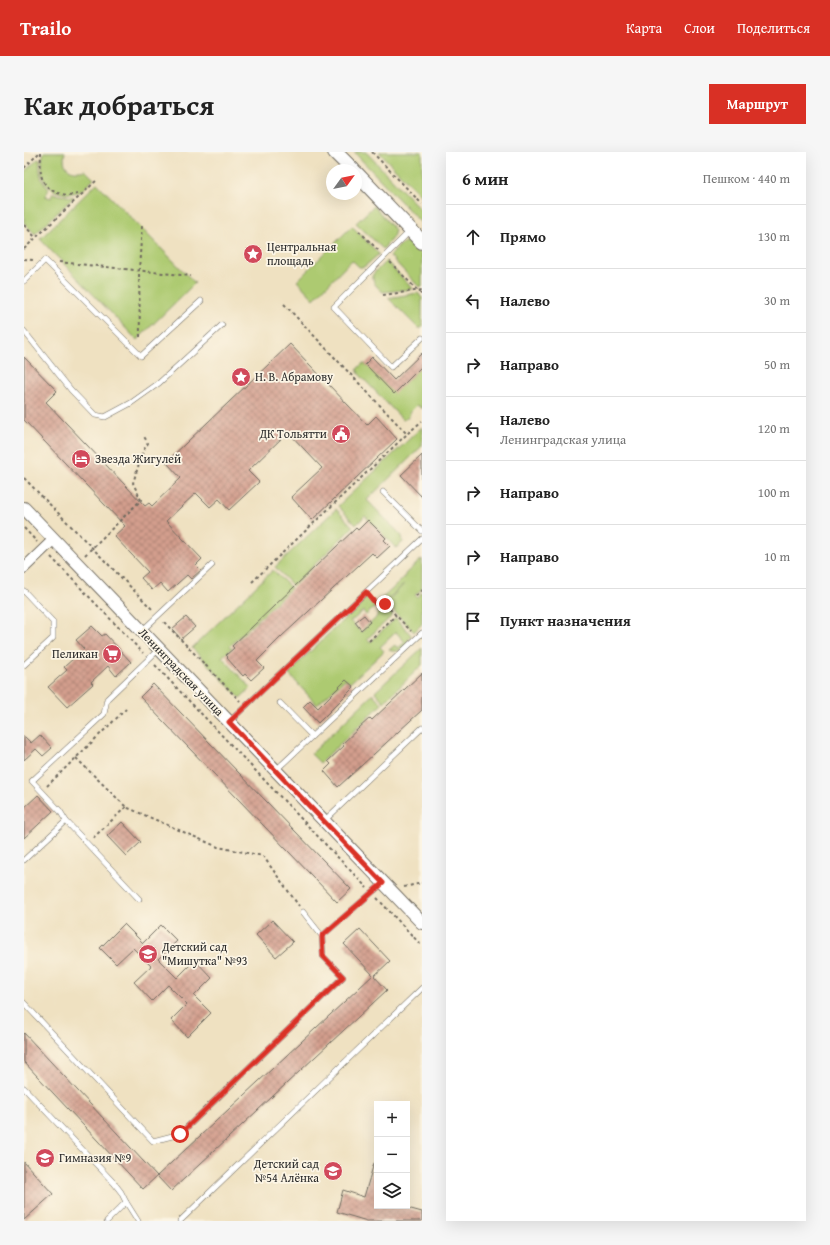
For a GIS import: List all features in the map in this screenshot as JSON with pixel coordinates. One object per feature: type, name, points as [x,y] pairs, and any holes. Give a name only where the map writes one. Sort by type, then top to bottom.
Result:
[{"type":"main road","points":[[335,152],[347,164]]},
{"type":"main road","points":[[362,179],[422,242]]},
{"type":"street","name":"Ленинградская улица","points":[[24,508],[422,923]]},
{"type":"street","points":[[24,568],[54,539]]},
{"type":"lane","points":[[411,230],[334,307],[391,367],[422,338]]},
{"type":"lane","points":[[24,281],[45,260],[142,356],[201,301]]},
{"type":"lane","points":[[24,331],[71,390],[95,415],[104,417],[131,403],[159,382],[222,324]]},
{"type":"lane","points":[[384,492],[422,531]]},
{"type":"lane","points":[[229,722],[422,539]]},
{"type":"lane","points":[[147,626],[212,565]]},
{"type":"lane","points":[[24,591],[53,622],[53,638],[24,665]]},
{"type":"lane","points":[[276,770],[422,633]]},
{"type":"lane","points":[[139,899],[66,821],[60,811],[32,781],[104,714],[107,699],[159,649]]},
{"type":"lane","points":[[280,703],[312,736]]},
{"type":"lane","points":[[324,821],[422,728]]},
{"type":"lane","points":[[24,860],[66,821]]},
{"type":"lane","points":[[322,936],[383,883]]},
{"type":"lane","points":[[24,1003],[153,1141],[180,1134],[343,977],[323,956],[322,936],[303,912]]},
{"type":"lane","points":[[180,1221],[422,988]]},
{"type":"lane","points":[[24,1088],[114,1183],[138,1221]]},
{"type":"lane","points":[[106,1221],[126,1202]]},
{"type":"path","points":[[24,168],[41,152]]},
{"type":"path","points":[[41,152],[41,175],[48,187],[59,194],[75,195],[83,193]]},
{"type":"path","points":[[372,152],[422,204]]},
{"type":"path","points":[[24,249],[98,179]]},
{"type":"path","points":[[24,225],[36,238]]},
{"type":"path","points":[[140,337],[139,270],[142,225]]},
{"type":"path","points":[[24,259],[191,276]]},
{"type":"path","points":[[383,295],[422,290]]},
{"type":"path","points":[[284,304],[407,434]]},
{"type":"path","points":[[252,582],[422,420]]},
{"type":"path","points":[[91,549],[141,500],[133,483],[143,451],[148,443],[143,435]]},
{"type":"path","points":[[24,478],[91,549],[245,706]]},
{"type":"path","points":[[24,528],[422,946]]},
{"type":"path","points":[[416,596],[422,590]]},
{"type":"path","points":[[366,592],[376,604],[385,604],[417,637]]},
{"type":"path","points":[[369,641],[396,615]]},
{"type":"path","points":[[44,788],[126,709]]},
{"type":"path","points":[[76,758],[126,807],[218,847],[263,856],[303,912]]},
{"type":"path","points":[[87,844],[126,807]]},
{"type":"path","points":[[401,887],[422,883]]},
{"type":"green space","points":[[44,152],[65,152],[64,162],[68,168],[75,171],[85,170],[94,179],[80,192],[65,194],[55,191],[46,184],[42,174],[42,159]]},
{"type":"green space","points":[[354,152],[366,152],[422,211],[422,224]]},
{"type":"green space","points":[[379,152],[422,152],[422,197]]},
{"type":"green space","points":[[38,159],[40,160],[42,180],[49,189],[45,196],[51,198],[53,193],[74,197],[35,234],[24,223],[24,172]]},
{"type":"green space","points":[[97,183],[195,283],[137,340],[40,239]]},
{"type":"green space","points":[[374,206],[395,230],[393,237],[383,249],[356,223]]},
{"type":"green space","points":[[352,226],[379,254],[364,267],[359,267],[352,260],[314,299],[297,281]]},
{"type":"green space","points":[[405,242],[410,243],[422,256],[422,286],[419,287],[390,256],[400,245]]},
{"type":"green space","points":[[386,261],[413,289],[383,292],[377,286],[373,280],[373,274]]},
{"type":"green space","points":[[418,293],[422,298],[422,328],[418,328],[388,298]]},
{"type":"green space","points":[[362,364],[365,364],[394,393],[422,366],[422,409],[417,405],[409,413],[410,415],[403,420],[359,374],[357,369]]},
{"type":"green space","points":[[422,427],[422,446],[367,500],[402,536],[403,542],[396,548],[365,516],[356,525],[338,506]]},
{"type":"green space","points":[[336,509],[353,527],[293,586],[275,567]]},
{"type":"green space","points":[[422,559],[422,589],[415,595],[417,597],[422,592],[422,624],[414,632],[386,603],[404,584],[385,602],[378,602]]},
{"type":"green space","points":[[273,570],[291,588],[230,646],[232,648],[222,657],[251,688],[240,698],[192,648]]},
{"type":"green space","points":[[366,598],[375,607],[366,615],[363,611],[350,621],[361,632],[376,618],[378,613],[377,611],[381,607],[385,606],[393,615],[367,639],[370,642],[396,618],[411,635],[408,642],[400,650],[389,650],[395,645],[398,648],[405,642],[396,632],[380,647],[384,651],[350,683],[345,679],[317,705],[288,673]]},
{"type":"green space","points":[[422,648],[422,665],[384,702],[375,692]]},
{"type":"green space","points":[[373,694],[382,704],[320,763],[311,754]]},
{"type":"building","name":"ДК Тольятти","points":[[290,344],[367,425],[376,416],[397,439],[312,520],[291,497],[322,468],[288,432],[248,471],[259,482],[229,510],[219,499],[210,507],[196,493],[166,521],[202,559],[196,565],[201,570],[191,579],[187,575],[168,592],[160,583],[152,590],[141,578],[148,572],[114,536],[125,526],[24,420],[24,357],[57,391],[46,402],[145,506],[149,503],[152,506],[181,478],[166,462]]},
{"type":"building","points":[[422,353],[422,366],[394,394],[365,364],[372,357],[394,380]]},
{"type":"building","points":[[422,455],[422,497],[401,475]]},
{"type":"building","points":[[368,520],[386,538],[384,540],[390,546],[377,558],[372,553],[282,636],[257,661],[264,668],[251,680],[245,674],[243,676],[227,658],[228,657],[226,655],[234,648],[232,646],[356,528],[358,530]]},
{"type":"building","points":[[364,615],[370,622],[361,630],[355,622]]},
{"type":"building","points":[[186,617],[195,627],[181,639],[172,629]]},
{"type":"building","points":[[92,626],[102,636],[105,634],[131,662],[116,676],[108,666],[91,682],[93,684],[67,707],[48,687],[67,670],[64,667],[84,649],[76,640]]},
{"type":"building","points":[[422,673],[422,710],[338,787],[324,771],[331,764],[328,761],[344,746],[342,744],[359,728],[370,718],[372,720]]},
{"type":"building","points":[[346,680],[354,687],[318,723],[303,707],[310,700],[318,708]]},
{"type":"building","points":[[153,684],[351,889],[337,902],[140,697]]},
{"type":"building","points":[[40,735],[52,748],[43,756],[36,749],[24,760],[24,736],[31,743]]},
{"type":"building","points":[[38,795],[53,811],[24,838],[24,808]]},
{"type":"building","points":[[122,822],[141,842],[126,856],[107,836]]},
{"type":"building","points":[[272,920],[293,942],[276,957],[256,935]]},
{"type":"building","points":[[124,924],[143,943],[161,925],[177,941],[158,959],[177,978],[195,960],[212,978],[194,996],[211,1013],[187,1037],[171,1020],[187,1004],[168,985],[152,1001],[134,982],[151,966],[133,948],[116,964],[100,948]]},
{"type":"building","points":[[360,929],[390,961],[374,976],[387,990],[171,1191],[157,1176],[373,975],[344,944]]},
{"type":"building","points":[[24,1033],[157,1176],[143,1189],[24,1062]]},
{"type":"building","points":[[24,1162],[53,1194],[24,1220]]},
{"type":"building","points":[[374,1163],[374,1209],[410,1209],[422,1212],[422,1221],[367,1221],[337,1212],[343,1190],[364,1197]]},
{"type":"place","name":"Центральная площадь","points":[[253,254]]},
{"type":"place","name":"Н. В. Абрамову","points":[[241,377]]},
{"type":"place","name":"ДК Тольятти","points":[[341,434]]},
{"type":"place","name":"Звезда Жигулей","points":[[81,459]]},
{"type":"place","name":"Пеликан","points":[[112,654]]},
{"type":"place","name":"Детский сад \"Мишутка\" №93","points":[[148,954]]},
{"type":"place","name":"Гимназия №9","points":[[45,1158]]},
{"type":"place","name":"Детский сад №54 Алёнка","points":[[333,1171]]},
{"type":"route","points":[[180,1134],[343,977],[323,956],[322,936],[383,883],[229,722],[366,592],[376,604],[385,604]]}]
